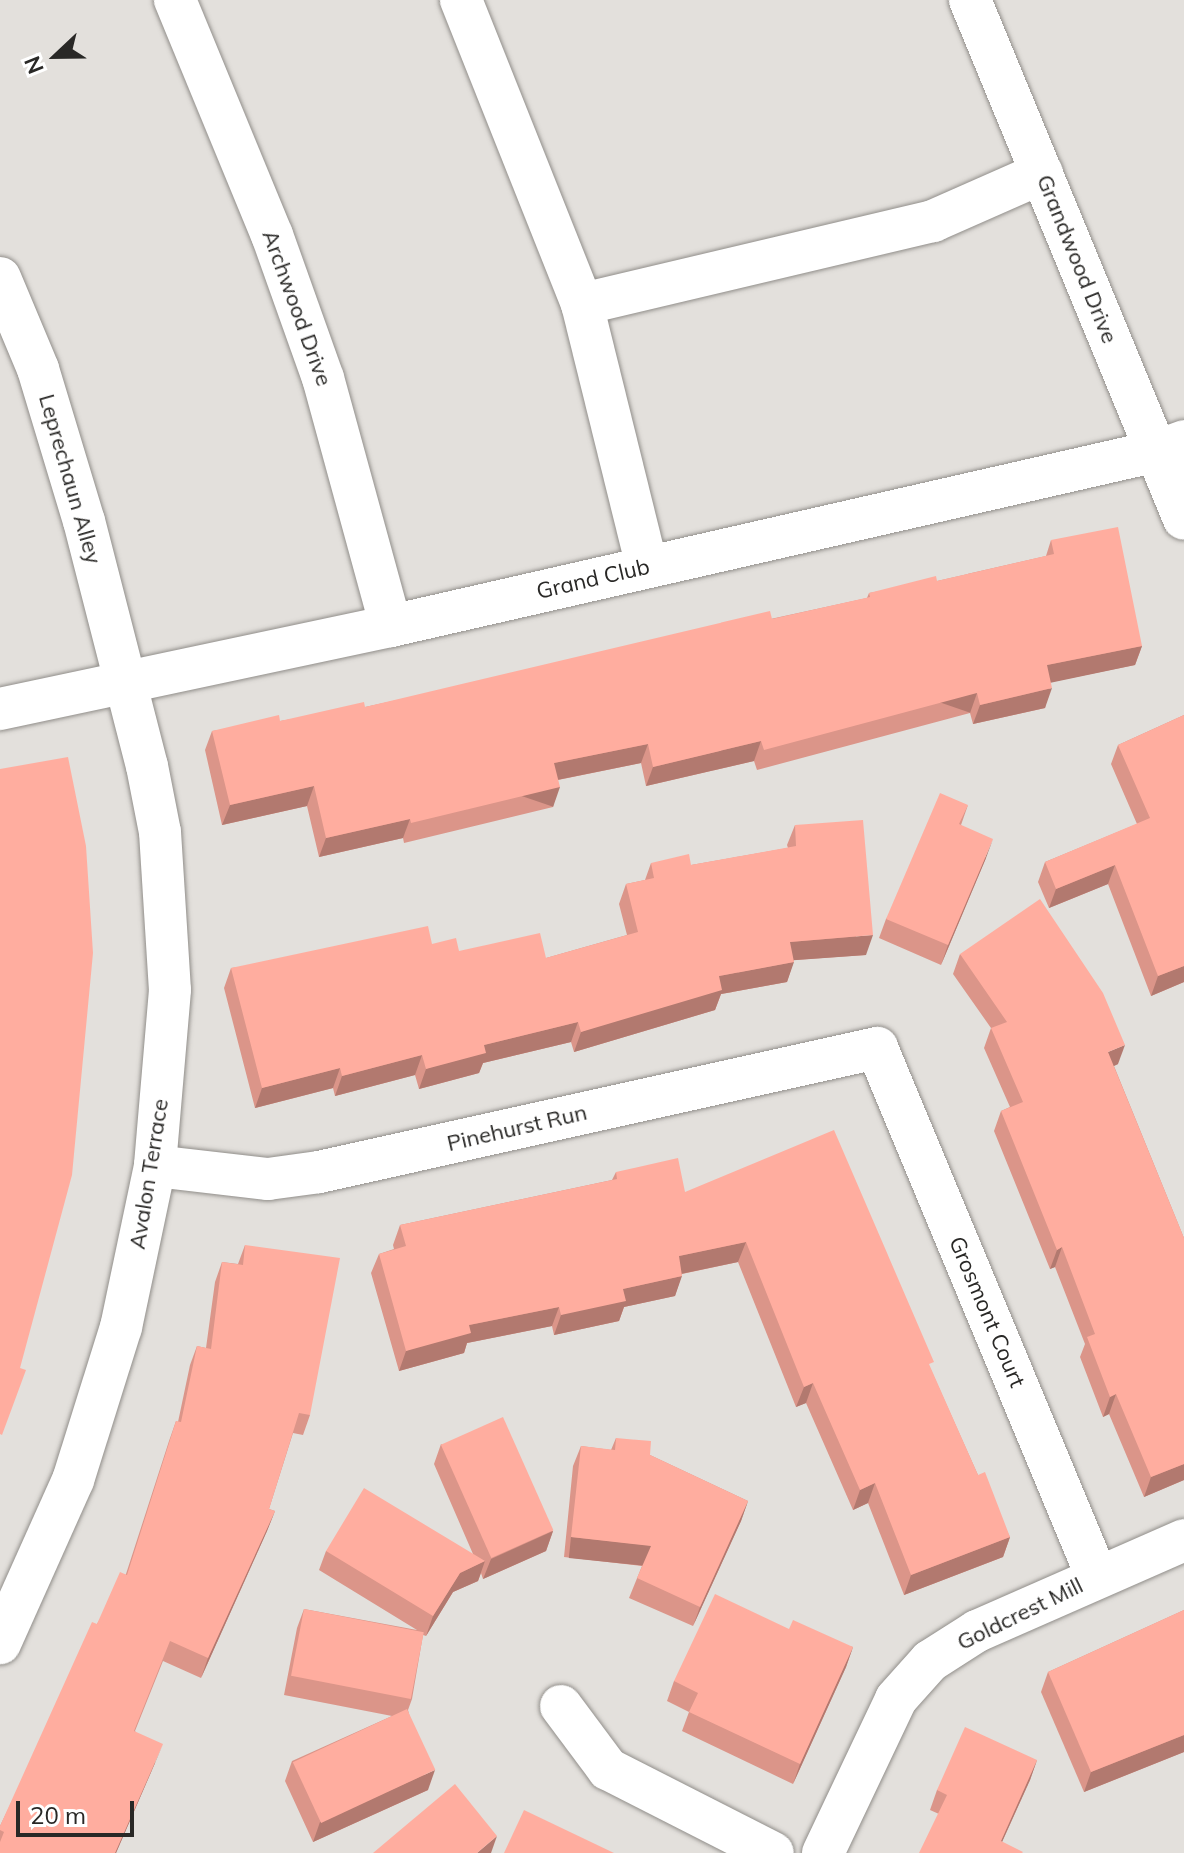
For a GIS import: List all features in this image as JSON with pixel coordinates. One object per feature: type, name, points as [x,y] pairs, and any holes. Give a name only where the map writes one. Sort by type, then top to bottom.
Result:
[{"type":"street","name":"Archwood Drive","points":[[175,0],[272,235],[323,378],[391,626]]},
{"type":"street","points":[[461,0],[582,304],[647,567]]},
{"type":"street","name":"Grandwood Drive","points":[[970,0],[1042,173],[1170,446],[1184,519]]},
{"type":"street","points":[[582,304],[933,221],[1042,173]]},
{"type":"street","name":"Leprechaun Alley","points":[[0,278],[38,369],[128,684]]},
{"type":"street","name":"Grand Club","points":[[0,709],[391,626],[1170,446]]},
{"type":"street","name":"Avalon Terrace","points":[[0,1643],[73,1480],[102,1391],[155,1166],[169,1018],[167,903],[160,832],[128,684]]},
{"type":"street","name":"Pinehurst Run","points":[[155,1166],[268,1179],[319,1172],[877,1048]]},
{"type":"street","name":"Grosmont Court","points":[[877,1048],[1097,1577]]},
{"type":"street","name":"Goldcrest Mill","points":[[823,1853],[910,1681],[977,1631],[1184,1540]]},
{"type":"street","points":[[561,1706],[608,1769],[773,1853]]},
{"type":"building","points":[[1118,527],[1142,646],[1047,665],[1052,688],[980,705],[977,693],[764,750],[761,741],[653,767],[648,744],[554,763],[560,787],[411,823],[410,819],[326,838],[314,786],[230,805],[212,731],[279,715],[280,721],[364,702],[365,707],[770,611],[772,619],[870,597],[869,593],[936,576],[937,581],[1054,554],[1051,540]]},
{"type":"building","points":[[1184,715],[1184,966],[1158,976],[1115,865],[1056,889],[1045,862],[1150,818],[1118,745]]},
{"type":"building","points":[[68,757],[86,846],[93,953],[72,1175],[20,1368],[26,1370],[2,1435],[0,769]]},
{"type":"building","points":[[940,793],[968,805],[959,824],[993,839],[948,945],[886,919]]},
{"type":"building","points":[[863,820],[873,935],[790,942],[794,962],[719,976],[722,990],[581,1032],[578,1022],[484,1045],[486,1053],[426,1069],[422,1055],[342,1076],[340,1068],[262,1088],[231,968],[428,926],[432,944],[456,938],[459,951],[540,933],[546,958],[638,932],[626,884],[654,878],[651,863],[689,854],[691,865],[796,846],[795,825]]},
{"type":"building","points":[[1040,899],[1103,993],[1125,1045],[1108,1052],[1184,1238],[1184,1464],[1151,1477],[1116,1394],[1110,1397],[1087,1337],[1095,1334],[1062,1247],[1057,1250],[1001,1111],[1023,1102],[991,1028],[1007,1022],[960,954]]},
{"type":"building","points":[[834,1130],[934,1362],[929,1364],[978,1475],[985,1472],[1010,1537],[911,1575],[875,1483],[860,1490],[813,1383],[804,1387],[746,1242],[679,1256],[682,1276],[623,1289],[626,1301],[561,1315],[559,1307],[469,1325],[471,1333],[406,1351],[379,1254],[406,1246],[400,1225],[617,1179],[616,1172],[678,1158],[685,1192]]},
{"type":"building","points":[[245,1245],[340,1258],[310,1415],[299,1413],[269,1509],[275,1511],[208,1658],[170,1641],[134,1731],[163,1744],[115,1853],[0,1853],[4,1832],[0,1826],[92,1622],[97,1624],[120,1572],[127,1575],[176,1421],[181,1422],[197,1346],[211,1349],[222,1262],[243,1265]]},
{"type":"building","points":[[503,1417],[553,1530],[491,1558],[441,1445]]},
{"type":"building","points":[[616,1438],[651,1441],[650,1455],[748,1501],[700,1607],[637,1578],[651,1546],[571,1537],[581,1446],[615,1450]]},
{"type":"building","points":[[364,1488],[485,1561],[460,1573],[433,1616],[326,1551]]},
{"type":"building","points":[[715,1594],[789,1629],[793,1620],[853,1647],[800,1764],[689,1712],[698,1693],[674,1681]]},
{"type":"building","points":[[304,1609],[424,1632],[411,1699],[291,1676]]},
{"type":"building","points":[[1184,1610],[1184,1735],[1091,1772],[1048,1672]]},
{"type":"building","points":[[407,1709],[435,1770],[321,1823],[293,1762]]},
{"type":"building","points":[[965,1727],[1037,1760],[1001,1841],[1022,1853],[919,1853],[947,1795],[937,1790]]},
{"type":"building","points":[[455,1784],[497,1836],[477,1853],[373,1853]]},
{"type":"building","points":[[524,1810],[614,1853],[504,1853]]}]
